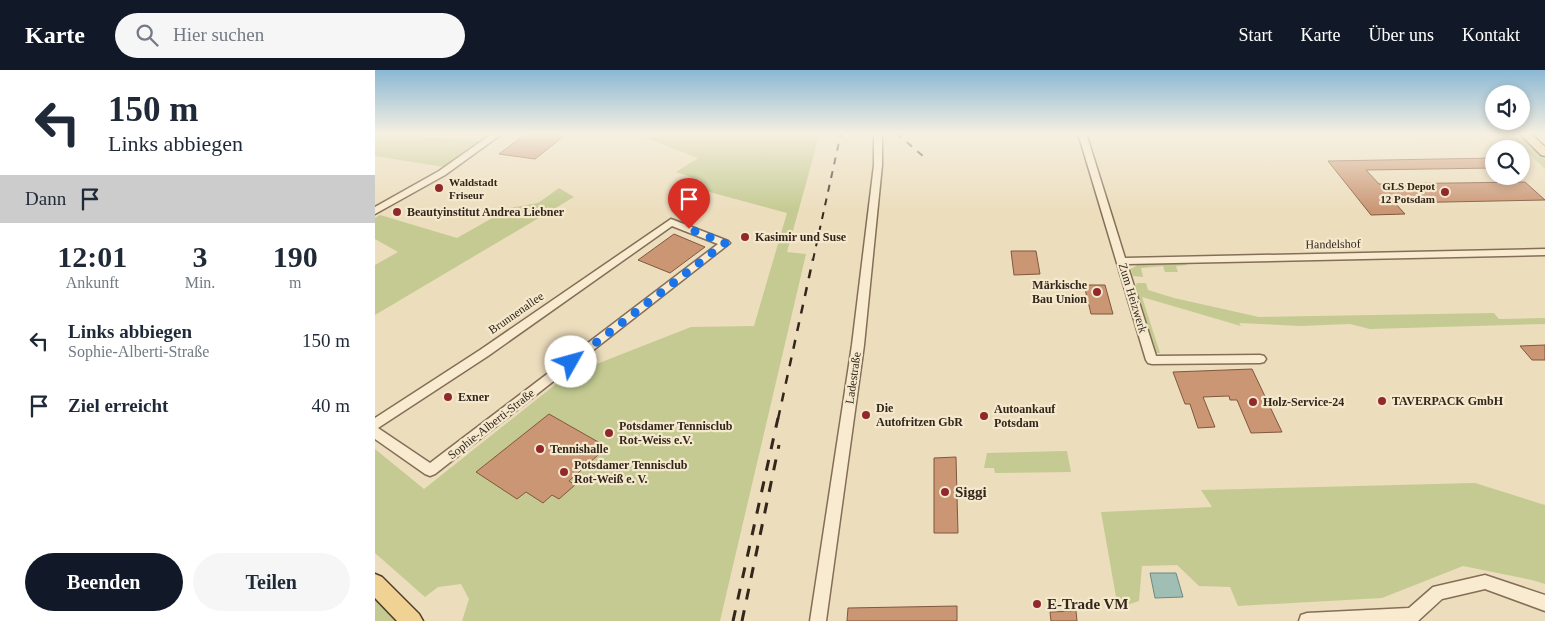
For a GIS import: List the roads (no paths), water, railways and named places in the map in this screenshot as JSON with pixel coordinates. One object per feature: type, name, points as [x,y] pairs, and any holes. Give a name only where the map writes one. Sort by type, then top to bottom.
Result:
[{"type":"main road","points":[[375,584],[412,621]]},
{"type":"street","points":[[375,211],[442,173],[462,159]]},
{"type":"street","name":"Ladestraße","points":[[818,621],[858,345],[877,159]]},
{"type":"street","name":"Zum Heizwerk","points":[[1090,159],[1152,360],[1260,359]]},
{"type":"street","name":"Brunnenallee","points":[[375,424],[484,353],[671,222]]},
{"type":"street","name":"Sophie-Alberti-Straße","points":[[375,432],[431,470],[725,243],[671,222]]},
{"type":"street","name":"Handelshof","points":[[1122,261],[1545,252]]},
{"type":"street","points":[[1307,621],[1412,616],[1438,592],[1485,582],[1545,603]]},
{"type":"water","points":[[1150,573],[1176,573],[1183,597],[1155,598]]},
{"type":"railway","points":[[813,260],[835,159]]},
{"type":"railway","points":[[778,419],[813,259]]},
{"type":"railway","points":[[733,621],[778,418]]},
{"type":"railway","points":[[742,621],[779,445]]},
{"type":"place","name":"Waldstadt Friseur","points":[[439,188]]},
{"type":"place","name":"GLS Depot 12 Potsdam","points":[[1445,192]]},
{"type":"place","name":"Beautyinstitut Andrea Liebner","points":[[397,212]]},
{"type":"place","name":"Kasimir und Suse","points":[[745,237]]},
{"type":"place","name":"Märkische Bau Union","points":[[1097,292]]},
{"type":"place","name":"Exner","points":[[448,397]]},
{"type":"place","name":"TAVERPACK GmbH","points":[[1382,401]]},
{"type":"place","name":"Holz-Service-24","points":[[1253,402]]},
{"type":"place","name":"Die Autofritzen GbR","points":[[866,415]]},
{"type":"place","name":"Autoankauf Potsdam","points":[[984,416]]},
{"type":"place","name":"Potsdamer Tennisclub Rot-Weiss e.V.","points":[[609,433]]},
{"type":"place","name":"Tennishalle","points":[[540,449]]},
{"type":"place","name":"Potsdamer Tennisclub Rot-Weiß e. V.","points":[[564,472]]},
{"type":"place","name":"Siggi","points":[[945,492]]},
{"type":"place","name":"E-Trade VM","points":[[1037,604]]}]
